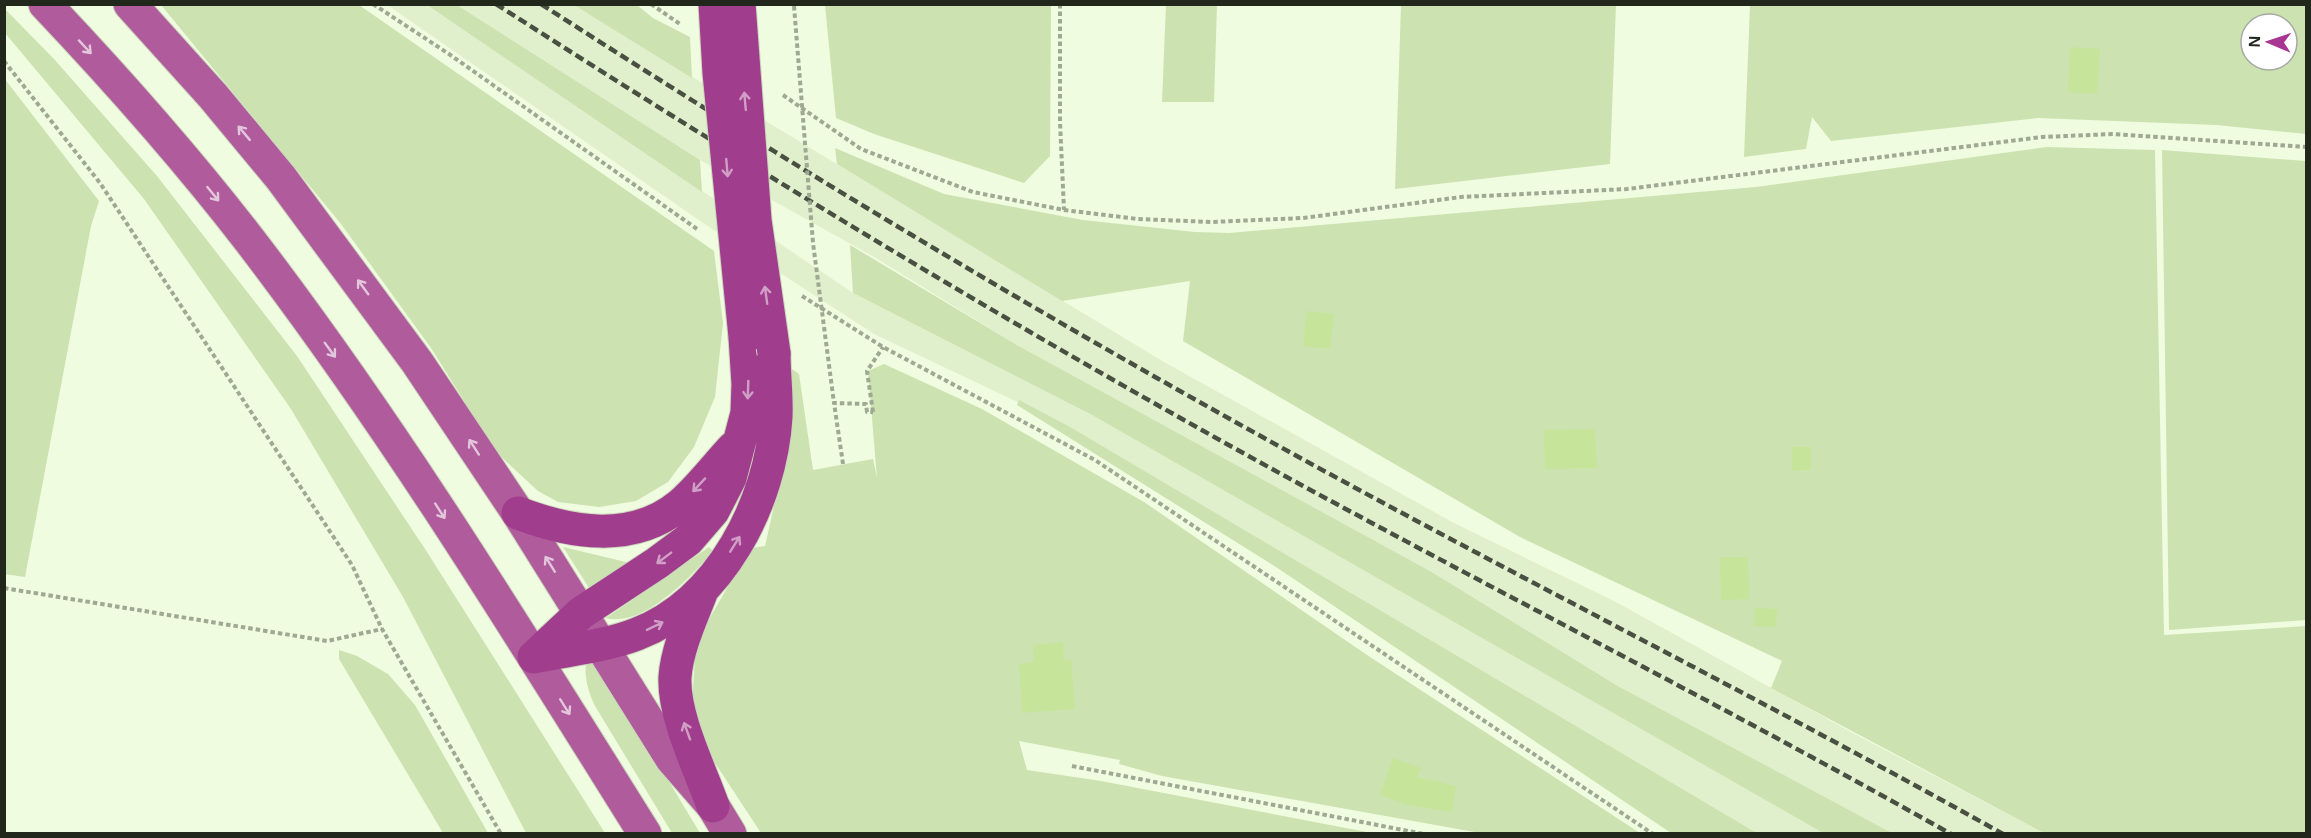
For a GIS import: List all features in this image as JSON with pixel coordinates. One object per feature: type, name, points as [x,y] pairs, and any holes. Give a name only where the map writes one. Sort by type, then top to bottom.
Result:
[{"type":"highway","points":[[534,657],[581,613],[688,540],[713,511],[730,478],[747,403],[745,337],[719,73],[715,4]]},
{"type":"highway","points":[[534,657],[636,635],[669,619],[701,591],[744,528],[761,488],[769,459],[776,417],[774,353],[755,220],[739,4]]},
{"type":"highway","points":[[518,513],[556,527],[577,531],[626,529],[649,523],[679,506],[738,442]]},
{"type":"highway","points":[[701,591],[680,654],[675,678],[679,710],[713,806]]},
{"type":"main road","points":[[45,4],[179,153],[251,242],[370,405],[534,657],[645,834]]},
{"type":"main road","points":[[130,4],[213,96],[281,178],[417,362],[518,513],[672,759],[713,806],[730,834]]},
{"type":"path","points":[[373,4],[449,54],[698,230]]},
{"type":"path","points":[[1060,4],[1060,122],[1064,210]]},
{"type":"path","points":[[794,5],[813,243],[843,464]]},
{"type":"path","points":[[4,61],[100,183],[352,565],[382,629],[501,834]]},
{"type":"path","points":[[861,149],[973,192],[1064,210],[1138,219],[1210,222],[1303,218],[1461,197],[1627,189],[2042,137],[2113,134],[2307,147]]},
{"type":"path","points":[[795,291],[883,347],[1095,460],[1653,834]]},
{"type":"path","points":[[834,403],[866,404],[867,412],[873,412],[867,371],[883,347]]},
{"type":"path","points":[[4,588],[327,641],[382,629]]},
{"type":"path","points":[[1072,766],[1424,834]]},
{"type":"shaded area","points":[[161,5],[359,5],[714,251],[723,323],[715,397],[694,447],[668,482],[636,501],[599,507],[558,502],[538,491],[496,452],[431,348],[341,224]]},
{"type":"shaded area","points":[[387,5],[427,5],[853,293],[1092,415],[1823,833],[1757,833],[1072,428],[874,334],[709,227]]},
{"type":"shaded area","points":[[427,5],[457,5],[700,160],[702,192]]},
{"type":"shaded area","points":[[457,5],[574,5],[1164,362],[1454,523],[1616,602],[1851,732],[2044,833],[1892,833],[1618,686],[1430,571],[1017,345],[874,257],[700,160]]},
{"type":"shaded area","points":[[574,5],[637,5],[653,18],[690,37],[692,78]]},
{"type":"shaded area","points":[[825,5],[1051,5],[1050,156],[1024,183],[874,134],[836,118]]},
{"type":"shaded area","points":[[1166,5],[1217,5],[1214,102],[1162,102]]},
{"type":"shaded area","points":[[1401,5],[1616,5],[1610,164],[1395,189]]},
{"type":"shaded area","points":[[1750,5],[2306,5],[2306,134],[2216,125],[2038,118],[1831,141],[1812,117],[1806,149],[1744,157]]},
{"type":"shaded area","points":[[5,9],[54,59],[157,176],[297,356],[427,552],[605,833],[526,833],[403,597],[291,409],[144,199],[5,33]]},
{"type":"shaded area","points":[[4,78],[99,201],[91,226],[25,577],[4,574]]},
{"type":"shaded area","points":[[2046,147],[2155,150],[2164,635],[2306,626],[2306,833],[2044,833],[1771,688],[1782,661],[1520,537],[1183,341],[1190,281],[1062,301],[837,164],[835,148],[944,194],[1083,220],[1195,232],[1229,233],[1756,187]]},
{"type":"shaded area","points":[[2162,150],[2306,161],[2306,620],[2169,630]]},
{"type":"shaded area","points":[[850,245],[1017,345],[1430,571],[1618,686],[1892,833],[1823,833],[1092,415],[853,293]]},
{"type":"shaded area","points":[[884,364],[982,409],[1144,502],[1370,657],[1640,833],[1480,833],[1162,776],[1119,764],[1120,760],[1019,741],[1027,770],[1101,781],[1372,833],[761,833],[713,760],[692,706],[696,642],[750,548],[765,546],[776,497],[787,427],[788,366],[799,374],[813,470],[873,459],[877,478],[868,371]]},
{"type":"shaded area","points":[[1019,400],[1072,428],[1757,833],[1671,833],[1276,567],[1017,405]]},
{"type":"shaded area","points":[[563,547],[626,562],[628,563],[589,588]]},
{"type":"shaded area","points":[[709,547],[713,551],[666,598],[635,615],[620,619],[606,618]]},
{"type":"shaded area","points":[[339,650],[357,656],[388,674],[415,705],[488,833],[443,833],[339,659]]},
{"type":"shaded area","points":[[592,661],[630,717],[700,833],[672,833],[595,706],[586,675],[586,664]]},
{"type":"building","points":[[2070,47],[2100,49],[2097,94],[2068,92]]},
{"type":"building","points":[[1307,311],[1334,314],[1330,349],[1303,346]]},
{"type":"building","points":[[1595,429],[1597,468],[1545,469],[1544,430]]},
{"type":"building","points":[[1792,447],[1811,447],[1811,470],[1792,471]]},
{"type":"building","points":[[1720,557],[1748,557],[1749,599],[1721,600]]},
{"type":"building","points":[[1755,608],[1777,609],[1776,627],[1754,626]]},
{"type":"building","points":[[1063,642],[1064,661],[1071,660],[1075,709],[1022,713],[1019,664],[1034,662],[1033,645]]},
{"type":"building","points":[[1393,758],[1421,768],[1417,777],[1456,786],[1452,812],[1407,805],[1380,795]]},
{"type":"railway","points":[[496,4],[690,127],[886,247],[1083,363],[1283,475],[1951,834]]},
{"type":"railway","points":[[541,4],[726,122],[914,236],[1199,402],[1383,503],[2003,834]]}]
